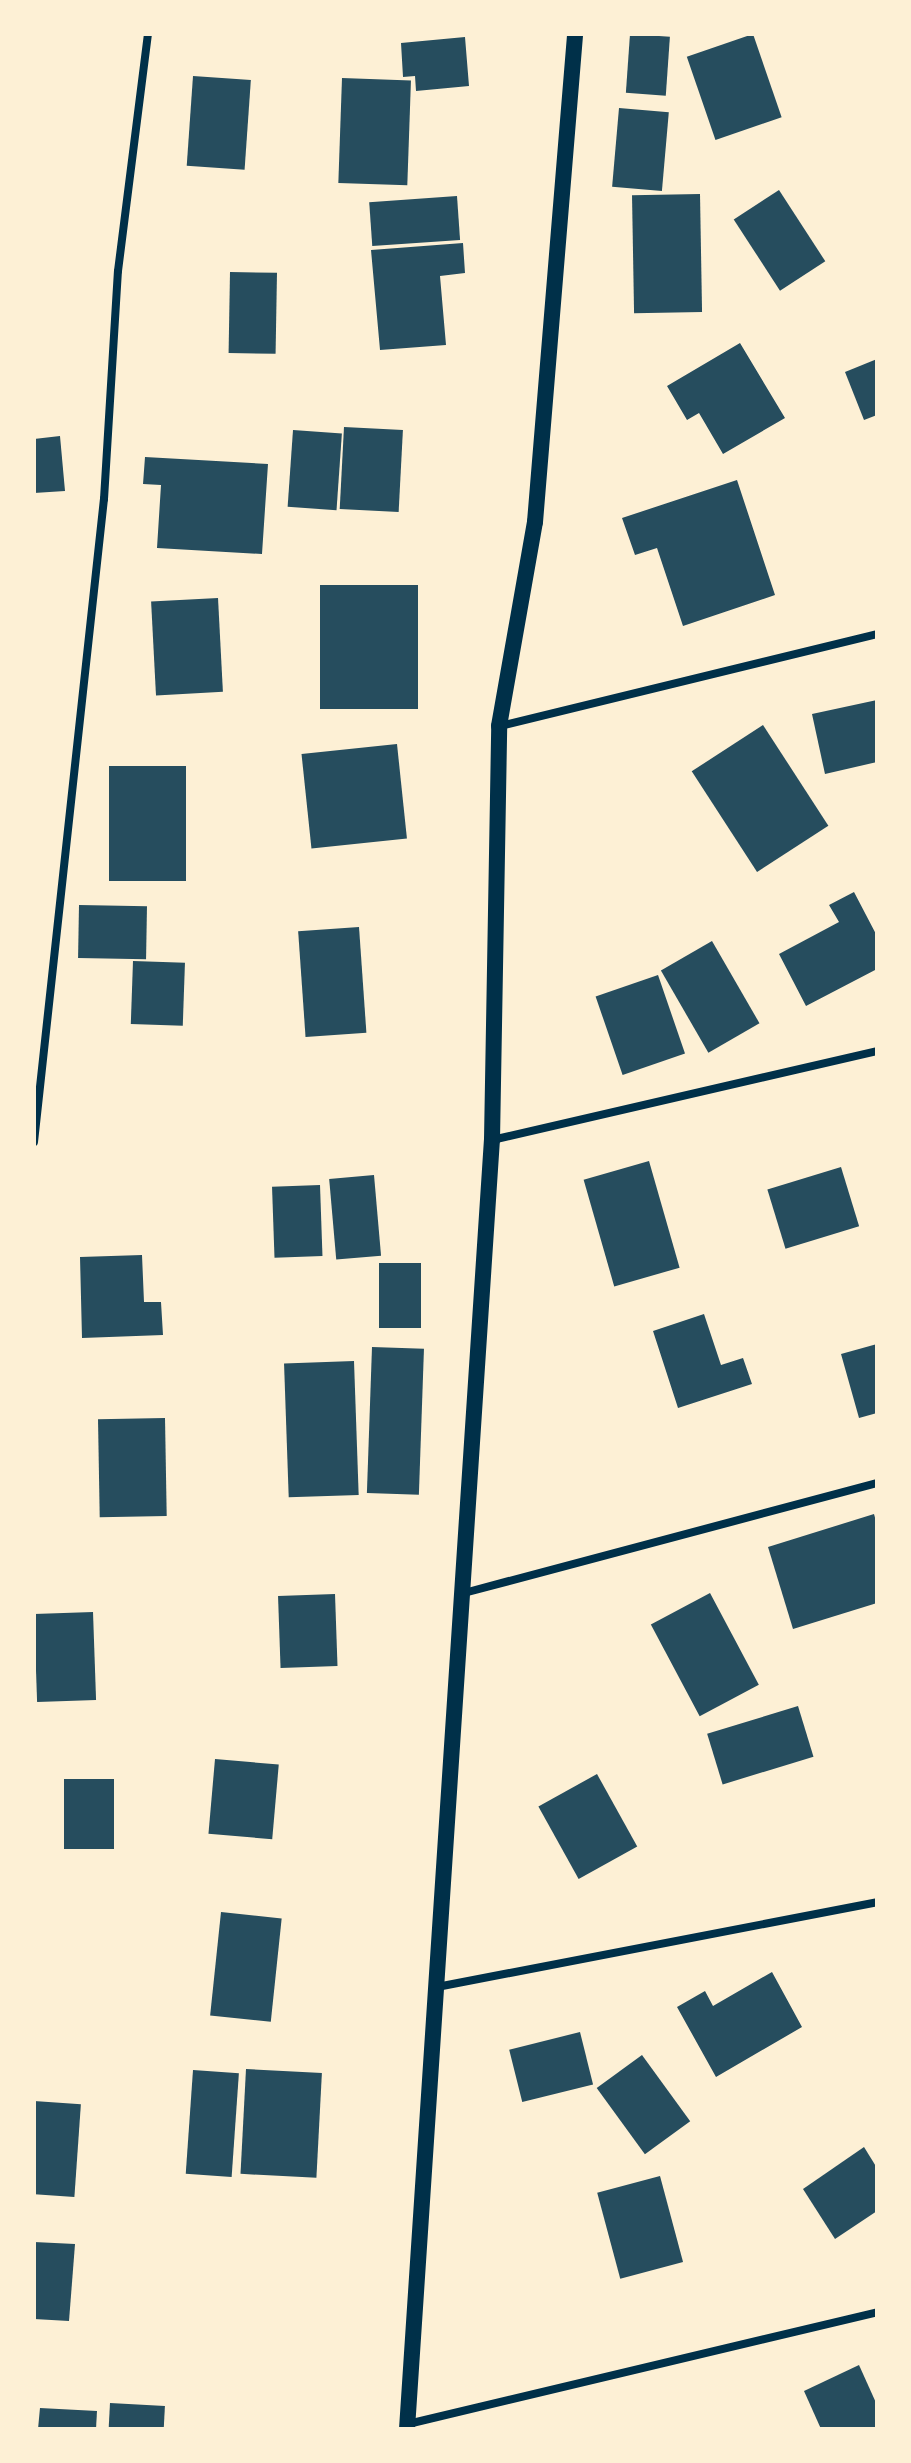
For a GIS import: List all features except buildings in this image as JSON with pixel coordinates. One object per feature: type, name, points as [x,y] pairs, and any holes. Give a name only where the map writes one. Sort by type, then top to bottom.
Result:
[{"type":"main road","points":[[407,2427],[492,1140],[499,726],[535,522],[575,34]]},
{"type":"street","points":[[34,1142],[104,499],[118,271],[148,34]]},
{"type":"street","points":[[499,726],[877,634]]},
{"type":"street","points":[[492,1140],[877,1051]]},
{"type":"street","points":[[464,1593],[877,1483]]},
{"type":"street","points":[[437,1987],[877,1902]]},
{"type":"street","points":[[407,2427],[877,2312]]}]
